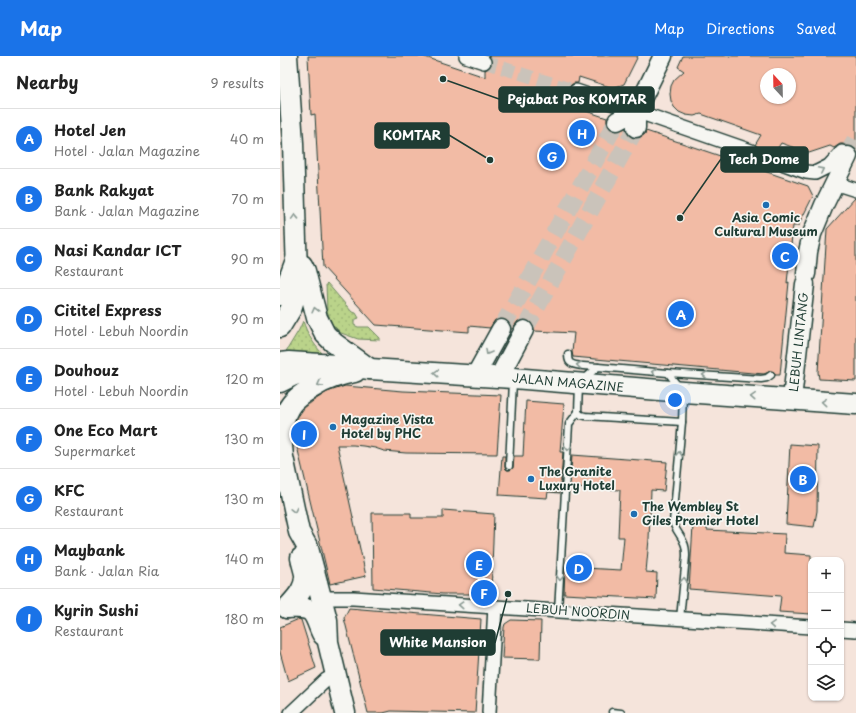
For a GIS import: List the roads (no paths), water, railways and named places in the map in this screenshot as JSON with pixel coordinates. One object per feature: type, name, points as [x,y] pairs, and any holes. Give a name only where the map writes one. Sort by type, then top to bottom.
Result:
[{"type":"main road","points":[[280,327],[291,309],[296,293],[297,274],[293,143],[287,56]]},
{"type":"main road","points":[[296,256],[305,271],[317,318],[325,334],[334,343],[370,369]]},
{"type":"main road","name":"JALAN MAGAZINE","points":[[280,363],[289,362],[336,365],[370,369],[856,404]]},
{"type":"main road","points":[[280,382],[292,376],[314,369],[336,365]]},
{"type":"main road","points":[[283,610],[302,591],[305,575],[299,551],[299,532],[282,451],[284,421],[287,411],[292,402],[298,396],[320,383],[339,375],[370,369]]},
{"type":"main road","points":[[299,532],[308,548],[322,598],[327,620],[328,642],[345,713]]},
{"type":"main road","points":[[283,610],[306,608],[313,612],[319,629],[328,642]]},
{"type":"street","points":[[466,56],[484,62]]},
{"type":"street","points":[[636,119],[663,56]]},
{"type":"street","points":[[576,91],[636,119],[751,151]]},
{"type":"street","points":[[617,121],[636,119]]},
{"type":"street","points":[[771,159],[806,172],[815,173],[845,154]]},
{"type":"street","name":"LEBUH LINTANG","points":[[792,399],[808,252],[812,234],[845,154]]},
{"type":"street","points":[[834,183],[856,190]]},
{"type":"street","points":[[280,296],[285,287],[296,256]]},
{"type":"street","points":[[475,376],[501,329]]},
{"type":"street","points":[[506,378],[524,330]]},
{"type":"street","name":"LEBUH NOORDIN","points":[[322,598],[353,598],[808,628]]},
{"type":"street","points":[[490,712],[495,607]]},
{"type":"street","points":[[844,629],[856,630]]},
{"type":"street","points":[[291,713],[326,680],[335,675]]},
{"type":"lane","points":[[568,354],[568,359],[574,365],[761,379],[767,378],[771,375]]},
{"type":"lane","points":[[558,611],[570,424],[579,413],[579,383],[598,366]]},
{"type":"lane","points":[[668,373],[684,392],[673,522],[686,549],[680,619]]},
{"type":"lane","points":[[506,378],[509,466]]},
{"type":"lane","points":[[579,413],[586,416],[682,422]]},
{"type":"lane","points":[[612,712],[621,713]]},
{"type":"tunnel","points":[[484,62],[576,91]]},
{"type":"tunnel","points":[[501,329],[617,121]]},
{"type":"tunnel","points":[[524,330],[636,128]]},
{"type":"tunnel","points":[[848,156],[856,138]]},
{"type":"tunnel","points":[[751,151],[771,159]]},
{"type":"place","name":"Pejabat Pos KOMTAR","points":[[443,79]]},
{"type":"place","name":"Maybank","points":[[582,133]]},
{"type":"place","name":"KFC","points":[[552,156]]},
{"type":"place","name":"KOMTAR","points":[[490,160]]},
{"type":"place","name":"Asia Comic Cultural Museum","points":[[766,205]]},
{"type":"place","name":"Tech Dome","points":[[680,218]]},
{"type":"place","name":"Nasi Kandar ICT","points":[[785,256]]},
{"type":"place","name":"Hotel Jen","points":[[681,314]]},
{"type":"place","name":"Magazine Vista Hotel by PHC","points":[[333,427]]},
{"type":"place","name":"Kyrin Sushi","points":[[304,434]]},
{"type":"place","name":"The Granite Luxury Hotel","points":[[531,479]]},
{"type":"place","name":"Bank Rakyat","points":[[803,479]]},
{"type":"place","name":"The Wembley St Giles Premier Hotel","points":[[634,514]]},
{"type":"place","name":"Douhouz","points":[[479,564]]},
{"type":"place","name":"Cititel Express","points":[[579,568]]},
{"type":"place","name":"One Eco Mart","points":[[484,593]]},
{"type":"place","name":"White Mansion","points":[[508,594]]}]
